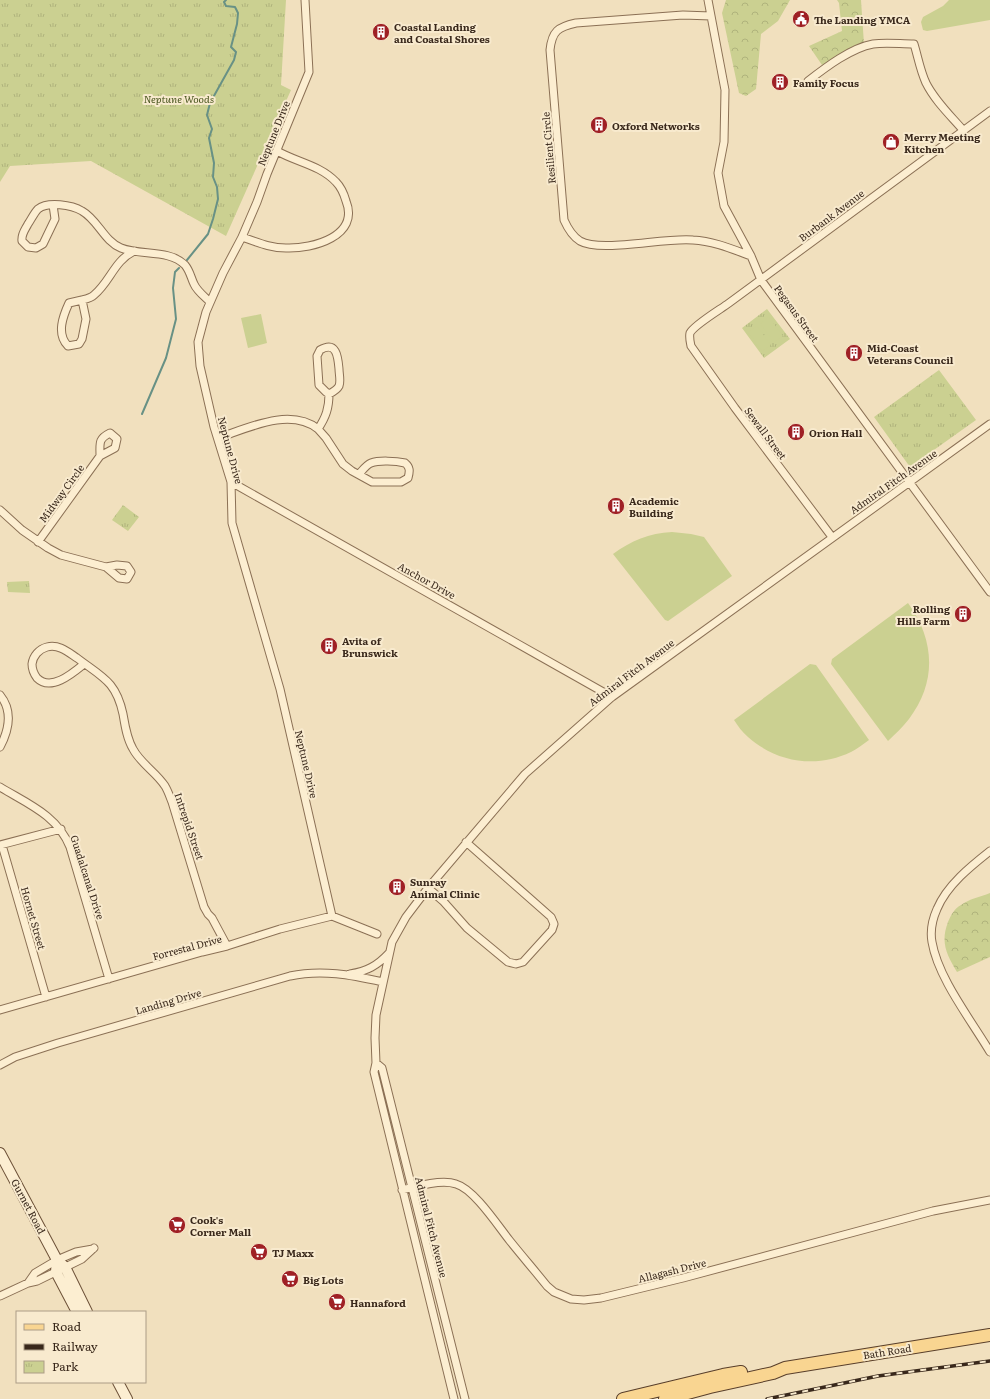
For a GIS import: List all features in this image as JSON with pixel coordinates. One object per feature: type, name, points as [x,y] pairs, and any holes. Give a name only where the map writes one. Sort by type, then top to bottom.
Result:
[{"type":"main road","name":"Gurnet Road","points":[[0,1153],[57,1260]]},
{"type":"main road","points":[[57,1260],[77,1311]]},
{"type":"main road","points":[[61,1269],[87,1311]]},
{"type":"main road","name":"Bath Road","points":[[665,1399],[773,1373],[785,1368],[990,1335]]},
{"type":"main road","name":"Bath Road","points":[[623,1399],[723,1375],[780,1366],[785,1368]]},
{"type":"main road","points":[[119,1383],[127,1399]]},
{"type":"street","name":"Neptune Drive","points":[[305,0],[309,72],[242,237],[222,273],[210,302],[198,342],[200,366],[214,427],[231,482],[232,522],[280,689],[332,916]]},
{"type":"street","name":"Pegasus Street","points":[[708,0],[725,90],[724,142],[718,173],[724,206],[751,256],[761,280],[990,592]]},
{"type":"street","name":"Resilient Circle","points":[[711,16],[683,15],[576,23],[562,27],[551,38],[550,50],[564,220],[571,234],[581,242],[592,245],[614,245],[666,240],[693,240],[722,245],[751,256]]},
{"type":"street","points":[[808,81],[828,65],[851,52],[871,44],[914,44],[921,72],[927,84],[943,107],[963,130]]},
{"type":"street","name":"Burbank Avenue","points":[[690,338],[692,329],[990,111]]},
{"type":"street","points":[[242,237],[267,246],[286,248],[302,247],[322,243],[341,233],[347,222],[349,211],[347,203],[344,193],[336,182],[327,174],[277,150]]},
{"type":"street","points":[[53,206],[55,219],[43,244],[36,248],[28,246],[22,241],[22,235],[38,210],[45,206],[53,206],[71,206],[94,220],[109,240],[122,248],[175,258],[185,265],[192,275],[194,286],[210,302]]},
{"type":"street","points":[[82,300],[86,319],[82,339],[79,344],[68,346],[62,340],[61,331],[64,314],[69,303],[93,296],[104,284],[119,262],[134,251]]},
{"type":"street","name":"Sewall Street","points":[[690,338],[690,346],[832,537]]},
{"type":"street","points":[[328,347],[332,348],[338,354],[340,384],[338,388],[329,394],[319,385],[317,356],[320,350],[328,347]]},
{"type":"street","points":[[318,429],[326,417],[329,405],[329,394]]},
{"type":"street","points":[[218,438],[249,427],[273,421],[288,419],[302,421],[313,425],[321,431],[343,464],[359,474],[372,482],[401,482],[408,478],[410,471],[405,463],[393,461],[372,462],[359,474]]},
{"type":"street","name":"Admiral Fitch Avenue","points":[[454,1399],[374,1072],[376,1064],[376,1015],[392,942],[406,917],[428,888],[525,774],[612,696],[990,424]]},
{"type":"street","name":"Midway Circle","points":[[38,542],[100,456]]},
{"type":"street","name":"Anchor Drive","points":[[231,482],[612,696]]},
{"type":"street","points":[[0,510],[38,542],[61,555],[106,567]]},
{"type":"street","name":"Intrepid Street","points":[[84,664],[72,674],[59,681],[48,684],[35,676],[32,668],[33,660],[37,653],[43,648],[51,646],[59,647],[66,650],[97,672],[108,681],[115,690],[121,704],[127,734],[133,749],[142,762],[165,786],[172,802],[204,907],[212,918],[227,946]]},
{"type":"street","points":[[0,695],[5,703],[9,718],[6,734],[0,747]]},
{"type":"street","name":"Guadalcanal Drive","points":[[0,788],[45,814],[61,829],[70,847],[109,979]]},
{"type":"street","points":[[1,845],[61,829]]},
{"type":"street","points":[[428,888],[443,901],[467,928],[508,962],[516,964],[523,962],[552,930],[554,924],[551,917],[466,842]]},
{"type":"street","name":"Hornet Street","points":[[1,845],[46,997]]},
{"type":"street","points":[[990,851],[962,875],[945,894],[937,909],[932,925],[932,940],[937,960],[949,985],[990,1052]]},
{"type":"street","points":[[332,916],[377,934]]},
{"type":"street","name":"Forrestal Drive","points":[[0,1010],[227,946],[280,929],[332,916]]},
{"type":"street","name":"Landing Drive","points":[[346,974],[363,971],[374,967],[390,951]]},
{"type":"street","name":"Landing Drive","points":[[0,1065],[15,1057],[58,1043],[273,980],[305,973],[320,972],[346,974],[383,982]]},
{"type":"street","name":"Admiral Fitch Avenue","points":[[376,1064],[382,1068],[464,1399]]},
{"type":"street","name":"Allagash Drive","points":[[402,1190],[446,1182],[463,1186],[469,1190],[481,1204],[547,1286],[562,1296],[584,1300],[601,1298],[676,1280],[933,1211],[990,1200]]},
{"type":"street","points":[[0,1296],[28,1283],[37,1281],[82,1259],[94,1248],[76,1252],[57,1260],[35,1273],[28,1283]]},
{"type":"green space","name":"Neptune Woods","points":[[0,0],[286,0],[281,85],[291,90],[226,236],[91,161],[10,166],[0,182]]},
{"type":"green space","points":[[726,0],[790,0],[778,21],[761,34],[756,89],[746,96],[739,93],[722,13]]},
{"type":"green space","points":[[837,0],[861,0],[864,44],[822,65],[809,46],[842,31],[839,3]]},
{"type":"green space","points":[[949,0],[990,0],[990,20],[927,31],[923,30],[921,22],[923,17],[943,6]]},
{"type":"green space","points":[[767,309],[790,339],[764,358],[742,328]]},
{"type":"green space","points":[[261,314],[267,343],[248,348],[241,318]]},
{"type":"green space","points":[[769,317],[783,336],[774,342],[760,324]]},
{"type":"green space","points":[[757,326],[771,345],[762,351],[748,332]]},
{"type":"green space","points":[[939,370],[976,420],[910,467],[874,417]]},
{"type":"green space","points":[[123,505],[139,517],[128,531],[112,520]]},
{"type":"green space","points":[[672,532],[704,537],[732,576],[668,621],[665,620],[613,554],[641,538]]},
{"type":"green space","points":[[29,581],[30,593],[8,592],[7,582]]},
{"type":"green space","points":[[908,603],[917,617],[928,646],[928,676],[918,705],[902,728],[888,741],[831,664],[832,659]]},
{"type":"green space","points":[[810,664],[816,665],[869,740],[851,752],[838,757],[810,761],[784,757],[759,746],[742,731],[734,720]]},
{"type":"green space","points":[[990,893],[990,957],[957,972],[950,960],[945,943],[948,922],[956,908],[968,901]]},
{"type":"waterway","points":[[187,260],[208,234],[218,199],[217,187],[213,177],[214,163],[209,138],[212,129],[207,115],[210,103],[234,60],[236,52],[231,47],[237,24],[238,13],[235,7],[226,6],[224,2],[226,0]]},
{"type":"waterway","points":[[142,414],[166,358],[176,319],[173,288],[175,272],[179,268]]},
{"type":"railway","points":[[767,1399],[878,1376],[990,1361]]},
{"type":"place","name":"The Landing YMCA","points":[[801,19]]},
{"type":"place","name":"Coastal Landing and Coastal Shores","points":[[381,32]]},
{"type":"place","name":"Family Focus","points":[[780,82]]},
{"type":"place","name":"Oxford Networks","points":[[599,125]]},
{"type":"place","name":"Merry Meeting Kitchen","points":[[891,142]]},
{"type":"place","name":"Mid-Coast Veterans Council","points":[[854,353]]},
{"type":"place","name":"Orion Hall","points":[[796,432]]},
{"type":"place","name":"Academic Building","points":[[616,506]]},
{"type":"place","name":"Rolling Hills Farm","points":[[963,614]]},
{"type":"place","name":"Avita of Brunswick","points":[[329,646]]},
{"type":"place","name":"Sunray Animal Clinic","points":[[397,887]]},
{"type":"place","name":"Cook's Corner Mall","points":[[177,1225]]},
{"type":"place","name":"TJ Maxx","points":[[259,1252]]},
{"type":"place","name":"Big Lots","points":[[290,1279]]},
{"type":"place","name":"Hannaford","points":[[337,1302]]}]
